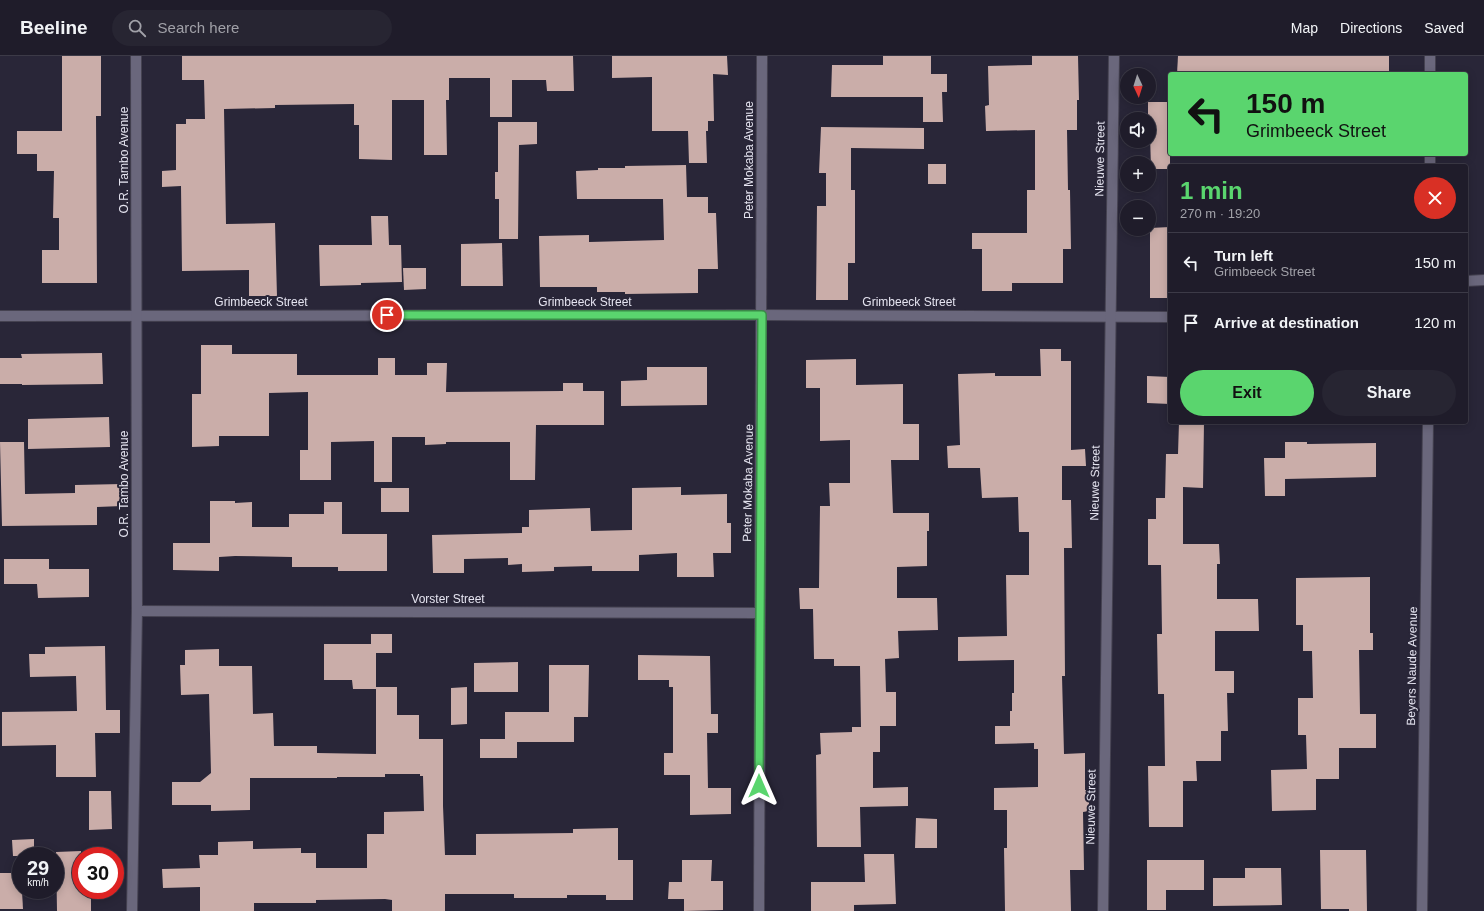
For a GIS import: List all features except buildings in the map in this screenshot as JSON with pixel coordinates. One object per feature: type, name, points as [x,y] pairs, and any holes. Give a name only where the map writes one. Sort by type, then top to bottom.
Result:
[{"type":"street","name":"O.R. Tambo Avenue","points":[[132,911],[137,611],[136,56]]},
{"type":"street","name":"Peter Mokaba Avenue","points":[[759,911],[762,56]]},
{"type":"street","name":"Nieuwe Street","points":[[1103,911],[1114,56]]},
{"type":"street","points":[[1430,56],[1430,72]]},
{"type":"street","points":[[1468,281],[1484,280]]},
{"type":"street","name":"Grimbeeck Street","points":[[0,316],[762,315],[1168,317]]},
{"type":"street","name":"Beyers Naude Avenue","points":[[1422,911],[1428,424]]},
{"type":"street","name":"Vorster Street","points":[[137,611],[760,613]]},
{"type":"route","points":[[387,315],[762,315],[759,786]]}]
